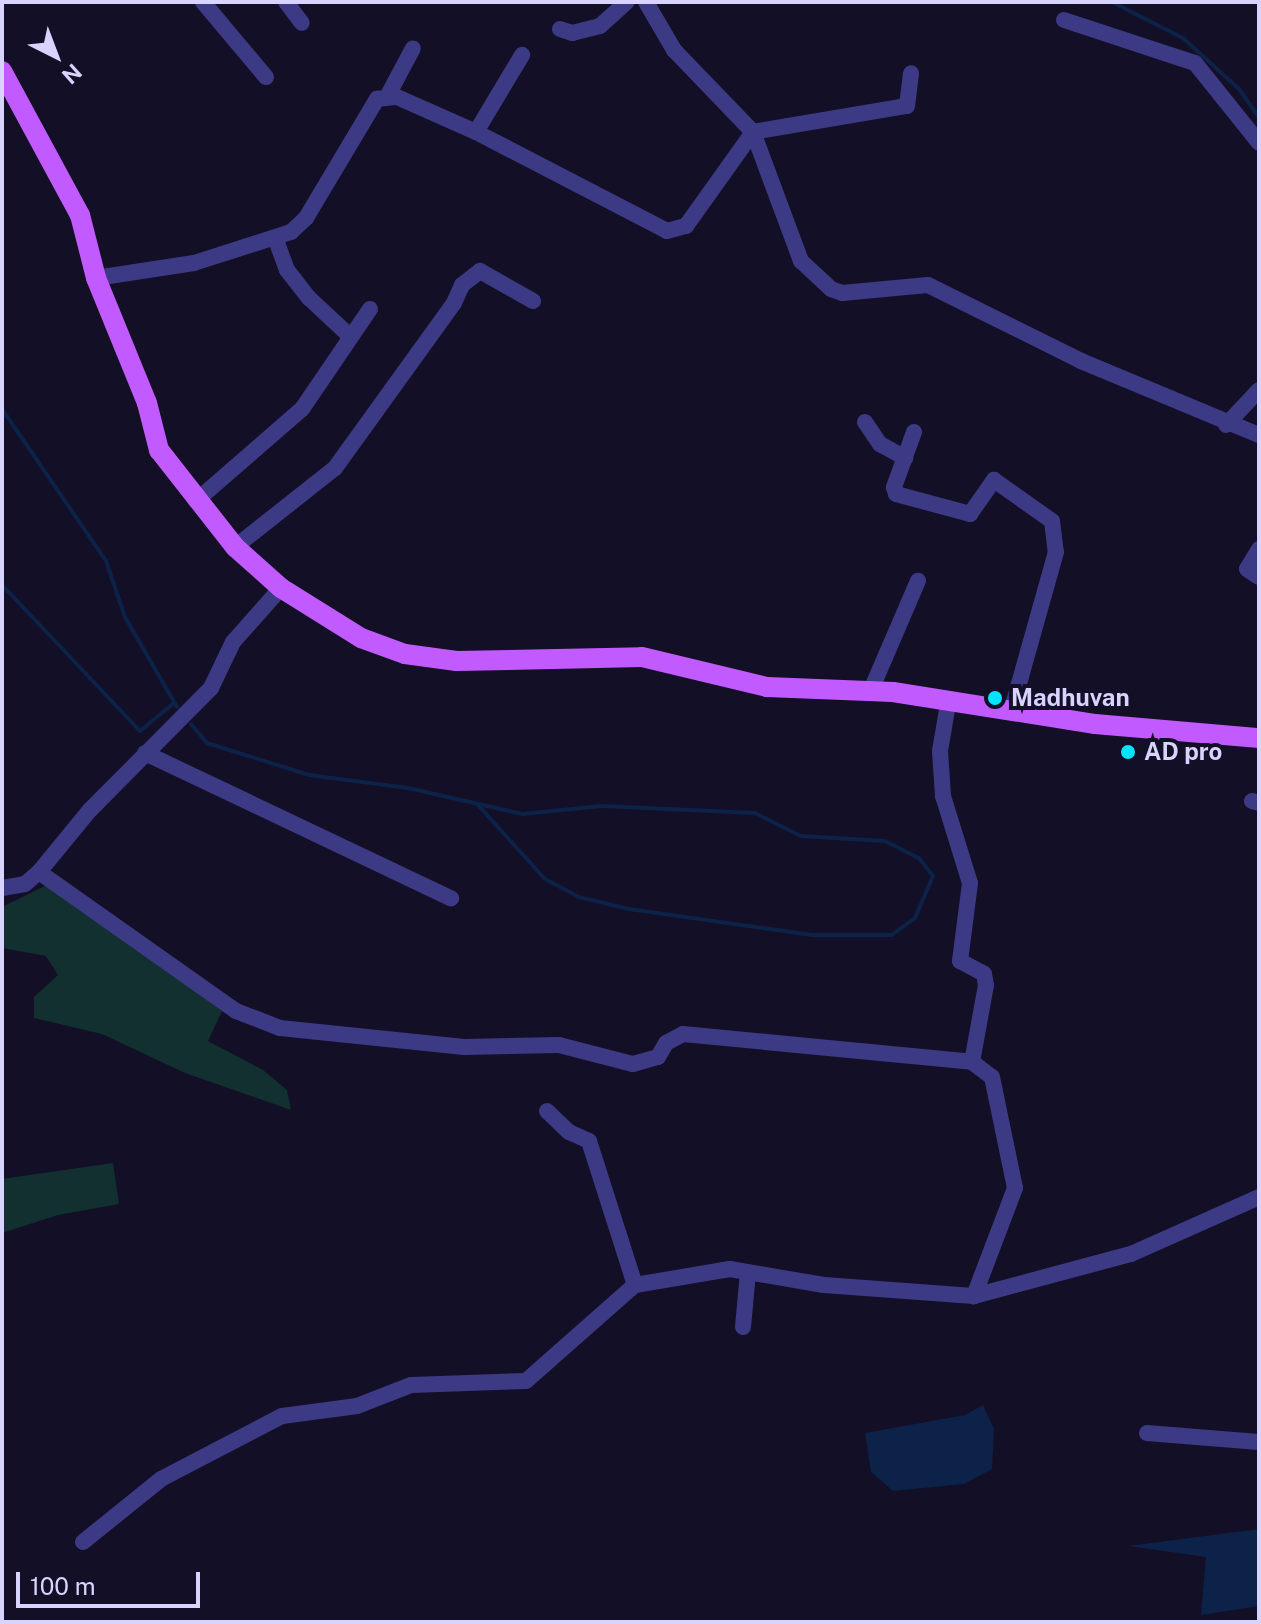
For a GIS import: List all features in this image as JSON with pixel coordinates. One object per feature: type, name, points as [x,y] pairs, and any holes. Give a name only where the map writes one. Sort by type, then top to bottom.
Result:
[{"type":"main road","points":[[2,71],[80,215],[96,278],[147,403],[159,450],[235,547],[281,588],[361,638],[405,654],[470,661],[642,657],[767,687],[871,690],[948,704],[1203,737],[1259,738]]},
{"type":"street","points":[[203,2],[266,77]]},
{"type":"street","points":[[286,2],[302,23]]},
{"type":"street","points":[[560,29],[572,33],[600,26],[627,2]]},
{"type":"street","points":[[646,2],[674,50],[753,132],[801,261],[831,289],[842,293],[928,285],[1226,425],[1259,435]]},
{"type":"street","points":[[1064,20],[1195,63],[1259,143]]},
{"type":"street","points":[[96,278],[194,263],[276,240],[306,218],[370,109],[387,97],[413,48]]},
{"type":"street","points":[[476,132],[522,55]]},
{"type":"street","points":[[387,97],[476,132],[575,179],[667,231],[686,226],[753,132],[907,106],[911,73]]},
{"type":"street","points":[[276,240],[287,270],[309,298],[351,337]]},
{"type":"street","points":[[235,547],[335,468],[462,285],[480,271],[533,301]]},
{"type":"street","points":[[196,501],[302,409],[370,309]]},
{"type":"street","points":[[1226,425],[1259,390]]},
{"type":"street","points":[[865,422],[880,444],[905,458]]},
{"type":"street","points":[[914,432],[894,487],[899,496],[964,515],[994,480],[1052,521],[1056,552],[1011,712]]},
{"type":"street","points":[[1259,549],[1247,569],[1259,577]]},
{"type":"street","points":[[871,690],[918,581]]},
{"type":"street","points":[[2,888],[25,884],[39,872],[145,753],[211,688],[233,642],[281,588]]},
{"type":"street","points":[[948,704],[940,751],[943,796],[963,853],[970,896],[960,961],[984,974],[986,985],[972,1062]]},
{"type":"street","points":[[145,753],[451,898]]},
{"type":"street","points":[[39,872],[236,1011],[280,1028],[464,1047],[559,1045],[633,1064],[658,1057],[666,1043],[683,1034],[972,1062],[992,1077],[1015,1188],[974,1296]]},
{"type":"street","points":[[547,1111],[569,1132],[589,1141],[635,1285]]},
{"type":"street","points":[[83,1542],[161,1479],[282,1416],[357,1406],[411,1385],[526,1381],[635,1285],[730,1269],[824,1285],[974,1296],[1131,1254],[1259,1197]]},
{"type":"street","points":[[743,1327],[748,1272]]},
{"type":"street","points":[[1147,1433],[1259,1442]]},
{"type":"green space","points":[[47,885],[222,1011],[208,1041],[263,1070],[287,1090],[291,1110],[185,1073],[102,1034],[34,1018],[34,997],[58,975],[46,956],[2,948],[2,907]]},
{"type":"green space","points":[[113,1163],[119,1204],[58,1215],[2,1233],[2,1179]]},
{"type":"water","points":[[983,1405],[994,1429],[992,1469],[964,1484],[893,1491],[871,1472],[865,1433],[965,1415]]},
{"type":"water","points":[[1259,1529],[1259,1606],[1201,1615],[1206,1557],[1128,1546]]},
{"type":"waterway","points":[[1112,2],[1183,38],[1239,89],[1259,118]]},
{"type":"waterway","points":[[2,409],[106,561],[125,617],[177,707]]},
{"type":"waterway","points":[[2,585],[140,731],[174,703]]},
{"type":"waterway","points":[[191,724],[207,743],[309,775],[408,788],[522,814],[602,806],[755,813],[801,836],[885,841],[919,858],[933,876],[915,918],[892,935],[812,935],[629,909],[579,897],[545,879],[477,804]]},
{"type":"place","name":"Madhuvan","points":[[995,698]]},
{"type":"place","name":"AD pro","points":[[1128,752]]}]
